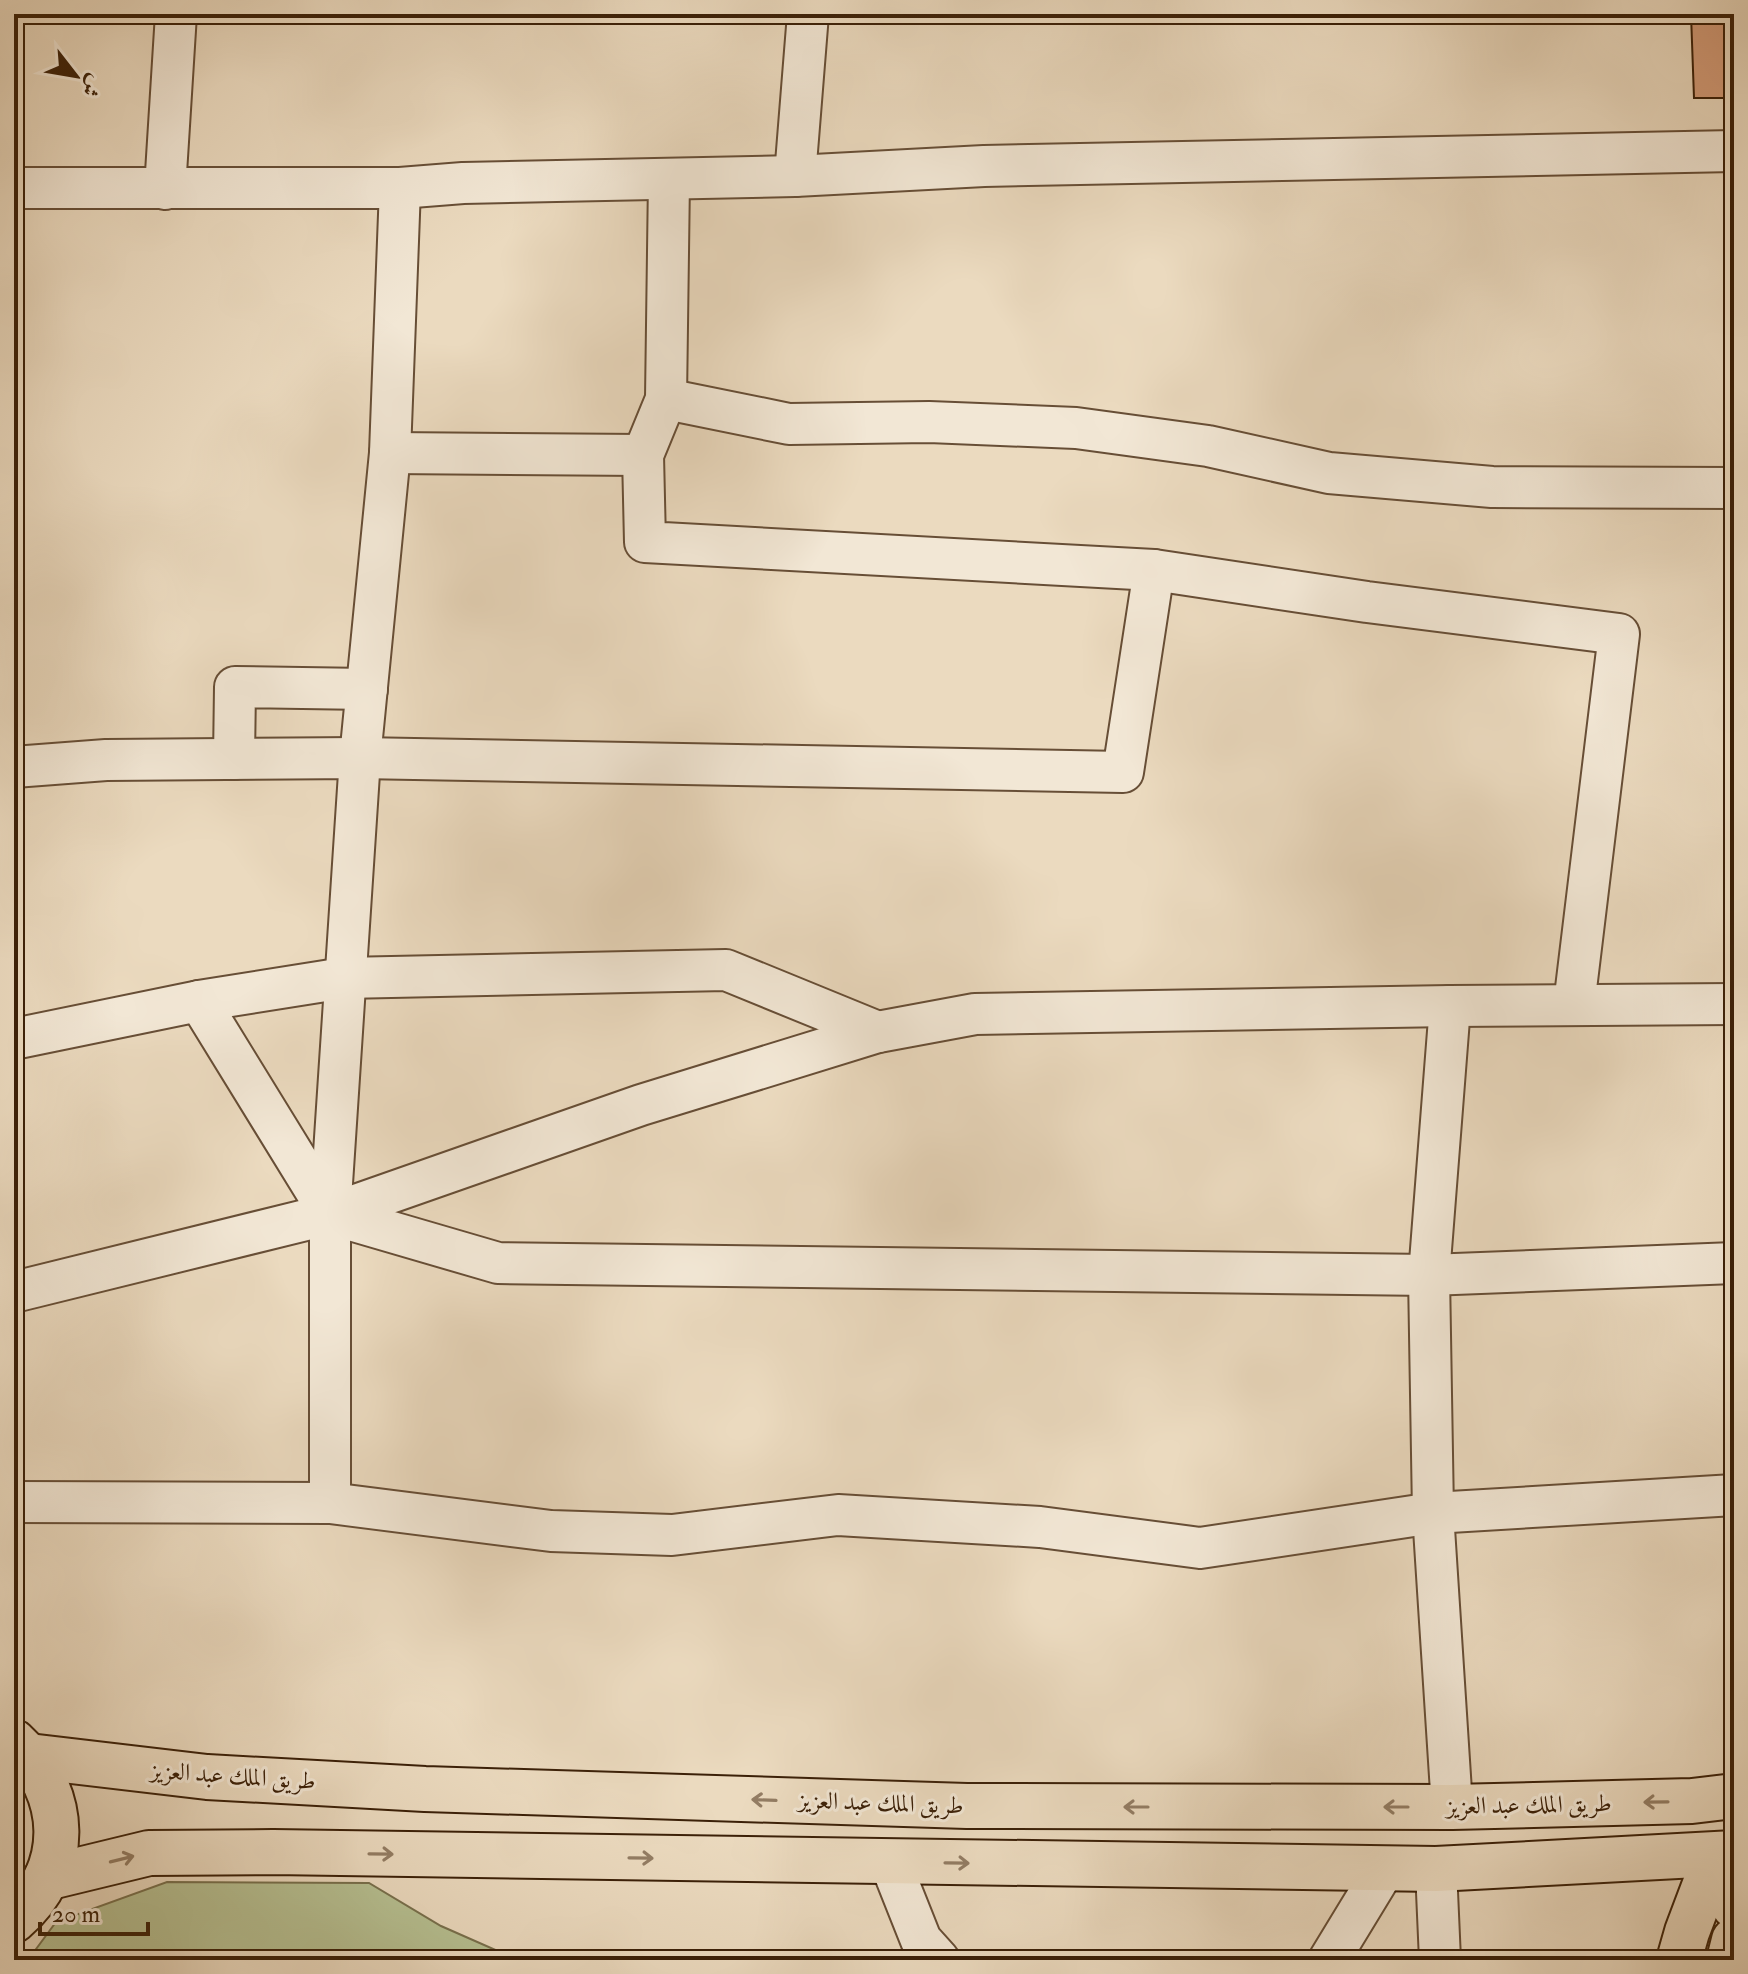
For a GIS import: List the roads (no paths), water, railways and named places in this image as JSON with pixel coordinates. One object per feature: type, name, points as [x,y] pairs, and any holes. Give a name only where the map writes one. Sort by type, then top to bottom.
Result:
[{"type":"main road","name":"طريق الملك عبد العزيز","points":[[21,1749],[207,1777],[441,1789],[967,1806],[1452,1807],[1692,1801],[1734,1796]]},
{"type":"main road","points":[[14,1920],[36,1896],[46,1878],[55,1846],[56,1814],[50,1793],[41,1773],[21,1749]]},
{"type":"main road","points":[[46,1878],[149,1853],[273,1852],[1436,1869],[1725,1854]]},
{"type":"main road","points":[[1725,1854],[1734,1906]]},
{"type":"main road","points":[[1679,1960],[1687,1932],[1725,1854]]},
{"type":"main road","points":[[1729,1960],[1734,1940]]},
{"type":"street","points":[[165,189],[176,14]]},
{"type":"street","points":[[795,176],[808,14]]},
{"type":"street","points":[[14,188],[400,188],[463,183],[795,176],[1029,165],[1734,151]]},
{"type":"street","points":[[669,179],[666,399],[643,455],[645,542],[1154,570],[1367,602],[1619,634],[1574,1005]]},
{"type":"street","points":[[330,1503],[330,1214],[360,758],[390,453],[400,188]]},
{"type":"street","points":[[666,399],[789,424],[929,422],[1076,428],[1208,446],[1329,473],[1492,487],[1734,488]]},
{"type":"street","points":[[390,453],[643,455]]},
{"type":"street","points":[[14,767],[106,760],[360,758],[1123,772],[1154,570]]},
{"type":"street","points":[[234,759],[235,687],[367,689]]},
{"type":"street","points":[[14,1039],[199,1001],[344,978],[726,970],[878,1032]]},
{"type":"street","points":[[199,1001],[330,1214],[498,1263],[1429,1275],[1734,1263]]},
{"type":"street","points":[[14,1292],[330,1214],[641,1105],[878,1032],[975,1014],[1734,1004]]},
{"type":"street","points":[[1450,1006],[1429,1275],[1433,1513],[1452,1807]]},
{"type":"street","points":[[14,1502],[330,1503],[551,1531],[672,1535],[838,1515],[1040,1527],[1200,1548],[1433,1513],[1734,1495]]},
{"type":"street","points":[[890,1862],[921,1940],[939,1960]]},
{"type":"street","points":[[1329,1960],[1385,1868]]},
{"type":"street","points":[[1436,1869],[1440,1960]]}]
